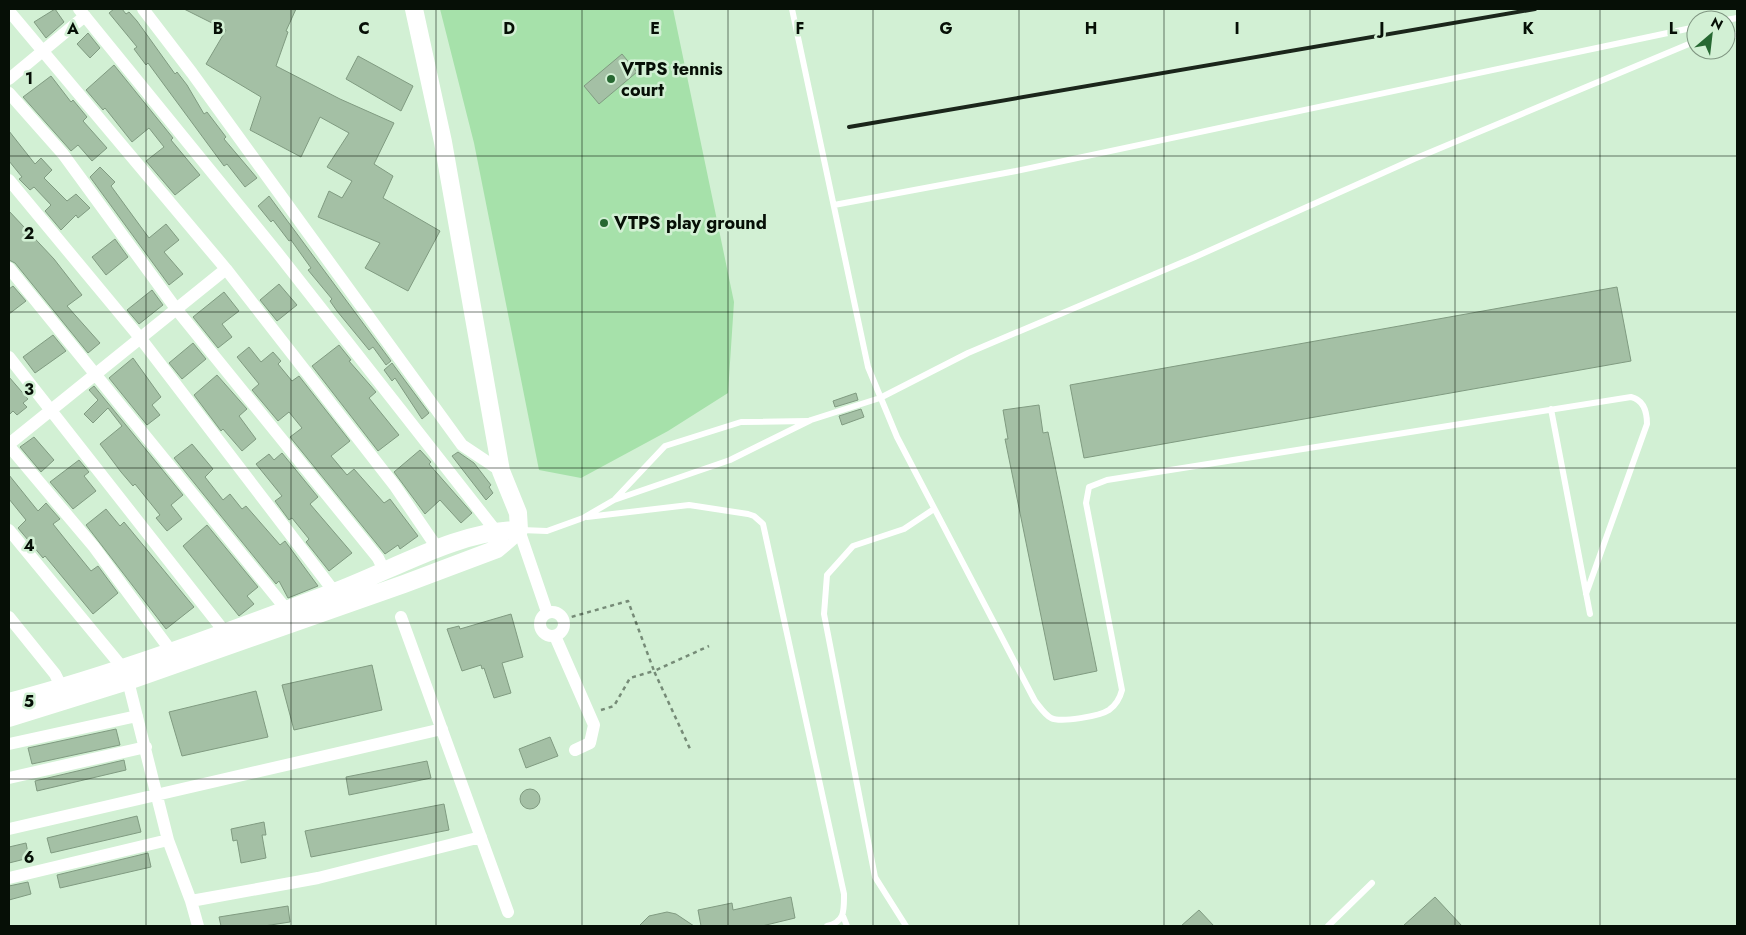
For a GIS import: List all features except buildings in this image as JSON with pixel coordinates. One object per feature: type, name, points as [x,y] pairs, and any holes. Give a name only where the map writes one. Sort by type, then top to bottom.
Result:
[{"type":"street","points":[[143,9],[462,445],[501,471]]},
{"type":"street","points":[[414,9],[443,142],[501,471],[518,513],[519,530],[548,612]]},
{"type":"street","points":[[9,11],[226,269],[395,486],[438,549]]},
{"type":"street","points":[[9,79],[42,51],[82,12],[276,251],[495,530],[497,549]]},
{"type":"street","points":[[9,93],[64,154],[178,310],[318,482],[378,558],[384,570]]},
{"type":"street","points":[[9,180],[141,339],[339,598]]},
{"type":"street","points":[[9,268],[286,609]]},
{"type":"street","points":[[171,651],[94,547],[9,445],[50,410],[178,310],[226,269]]},
{"type":"street","points":[[9,357],[224,631]]},
{"type":"street","points":[[9,530],[125,674],[146,747],[168,840],[191,901],[198,926]]},
{"type":"street","points":[[12,706],[62,688],[125,674],[171,651],[286,609],[339,598],[384,570],[438,549],[495,530],[519,530]]},
{"type":"street","points":[[12,706],[125,674],[339,598],[497,549],[519,530]]},
{"type":"street","points":[[548,612],[555,612],[564,619],[562,631],[556,636],[544,633],[540,626],[541,617],[548,612]]},
{"type":"street","points":[[9,617],[55,674],[62,688]]},
{"type":"street","points":[[401,617],[508,912]]},
{"type":"street","points":[[556,636],[594,725],[590,743],[575,750]]},
{"type":"street","points":[[9,744],[137,716]]},
{"type":"street","points":[[9,829],[157,796],[335,752],[442,729]]},
{"type":"street","points":[[9,778],[146,747]]},
{"type":"street","points":[[191,901],[318,878],[481,837]]},
{"type":"street","points":[[9,878],[168,840]]},
{"type":"lane","points":[[792,9],[868,367],[896,437],[1035,701],[1052,718],[1067,720],[1108,712],[1116,704],[1122,690],[1086,503],[1089,487],[1107,480],[1631,397],[1637,398],[1642,403],[1647,416],[1645,430],[1586,594]]},
{"type":"lane","points":[[834,205],[1016,171],[1686,28]]},
{"type":"lane","points":[[519,530],[546,531],[583,518],[614,500],[730,460],[811,420],[880,398],[968,353],[1195,257],[1414,159],[1686,44]]},
{"type":"lane","points":[[1551,410],[1590,614]]},
{"type":"lane","points":[[614,500],[665,446],[741,422],[811,420]]},
{"type":"lane","points":[[583,518],[689,505],[748,514],[759,519],[763,524],[844,894],[843,916],[847,926]]},
{"type":"lane","points":[[906,926],[875,877],[824,614],[827,575],[853,546],[904,529],[934,509]]},
{"type":"lane","points":[[1328,926],[1372,884]]},
{"type":"lane","points":[[827,926],[837,924],[843,916]]},
{"type":"path","points":[[564,619],[628,601],[654,671],[691,751]]},
{"type":"path","points":[[590,714],[614,706],[630,678],[654,671],[709,646]]},
{"type":"green space","name":"VTPS play ground","points":[[440,9],[673,9],[734,302],[728,393],[668,431],[581,478],[539,470],[474,143]]},
{"type":"railway","points":[[849,127],[1535,9]]},
{"type":"place","name":"VTPS tennis court","points":[[611,79]]},
{"type":"place","name":"VTPS play ground","points":[[604,223]]}]
